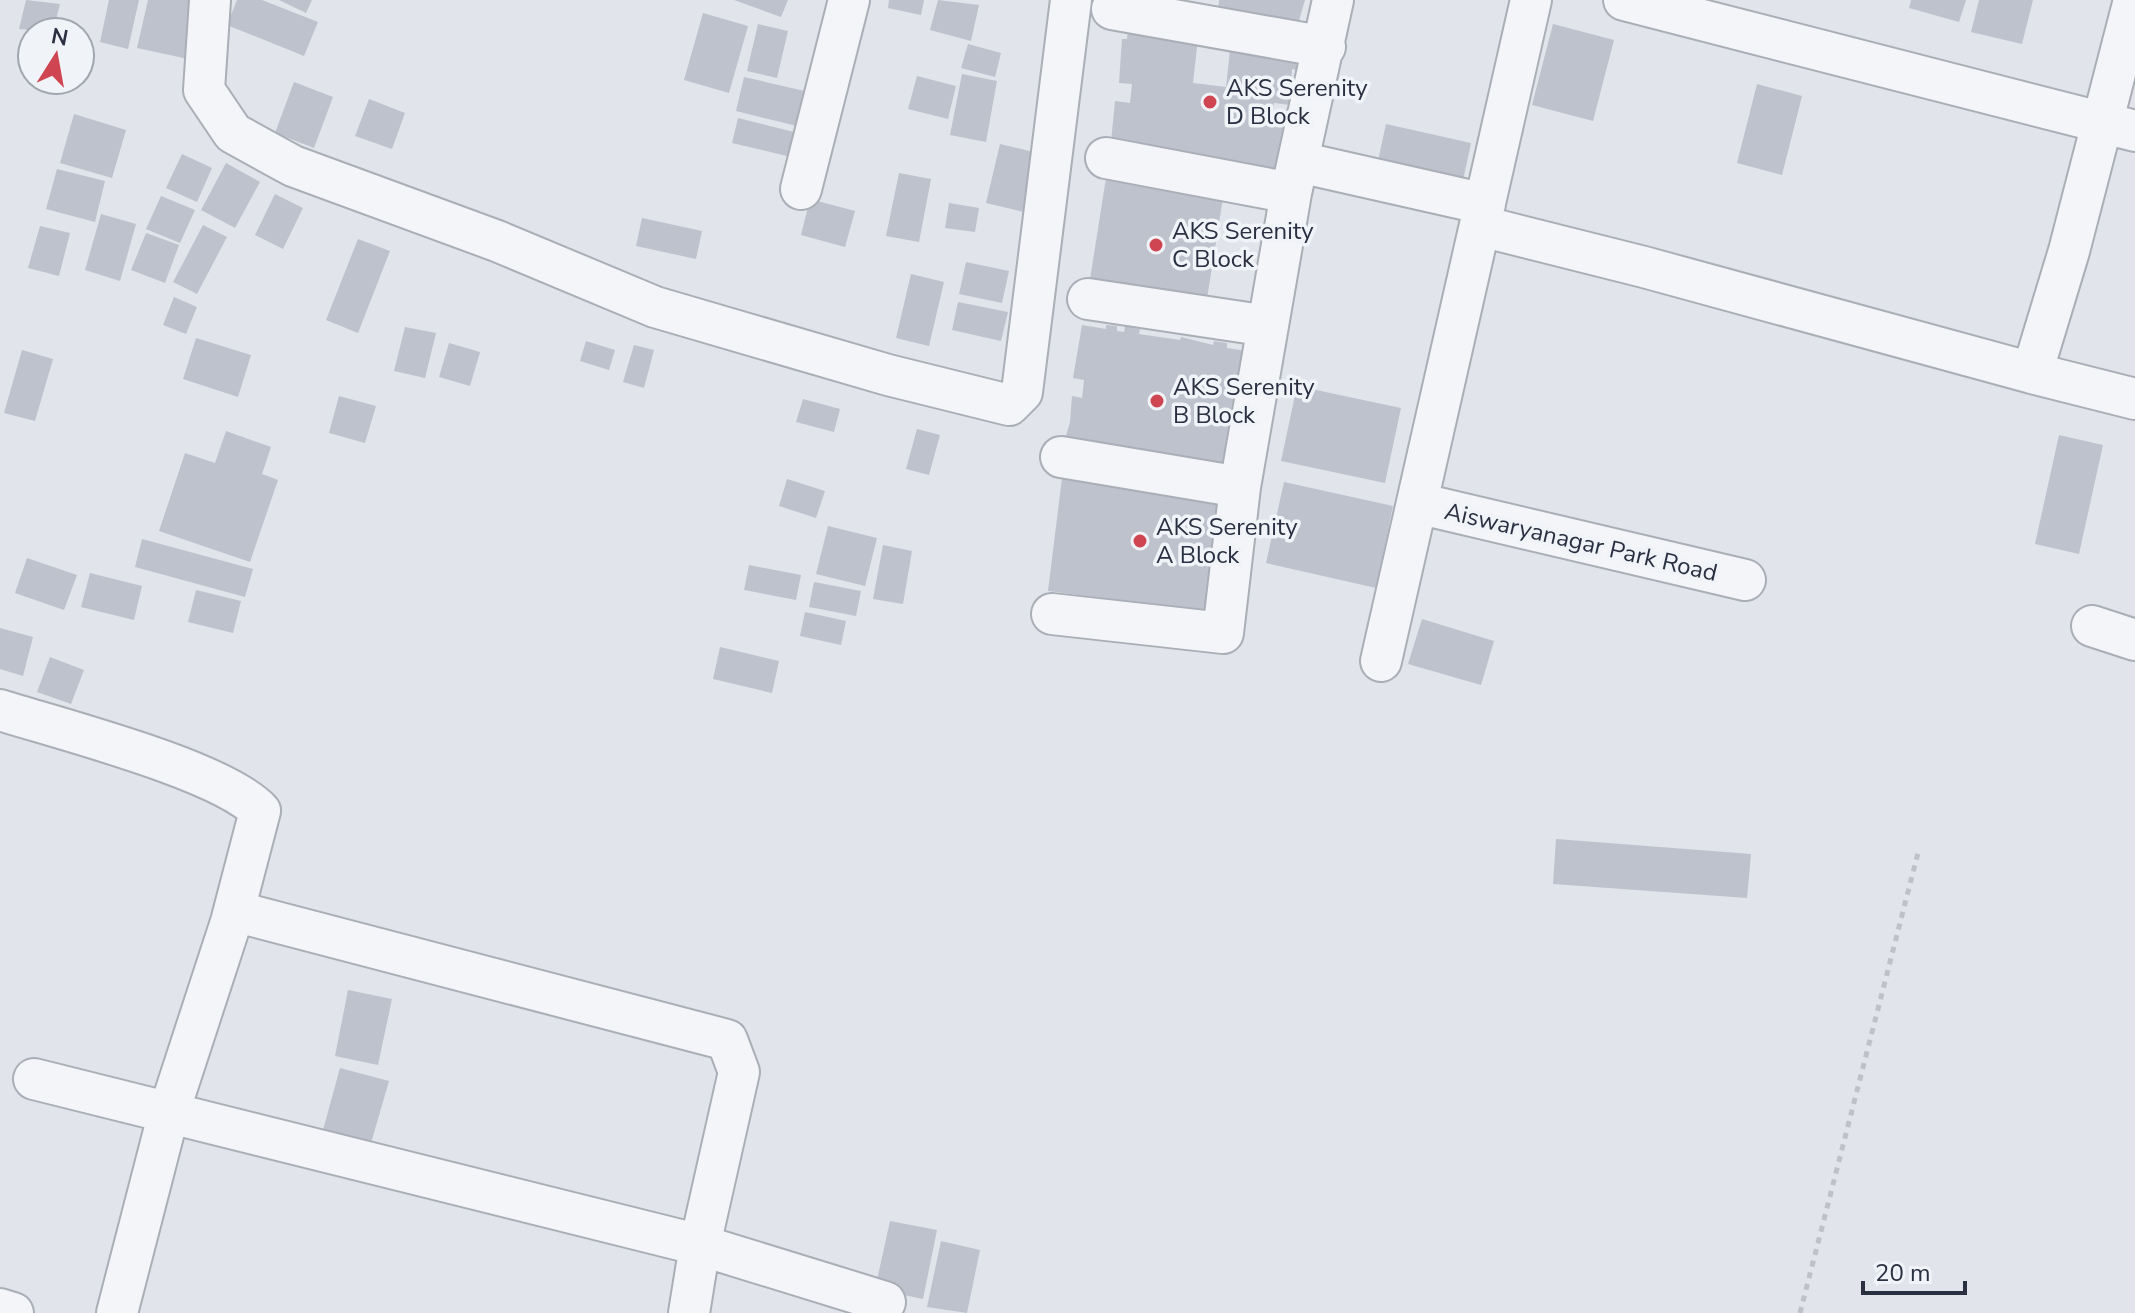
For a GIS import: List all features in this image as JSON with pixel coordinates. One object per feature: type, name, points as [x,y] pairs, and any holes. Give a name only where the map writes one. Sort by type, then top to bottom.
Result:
[{"type":"street","points":[[210,0],[204,90],[233,133],[293,166],[497,241],[655,307],[888,375],[1009,405],[1022,392],[1071,0]]},
{"type":"street","points":[[801,189],[849,0]]},
{"type":"street","points":[[1052,614],[1223,633],[1240,487],[1295,178],[1333,0]]},
{"type":"street","points":[[1381,661],[1531,0]]},
{"type":"street","points":[[1624,0],[2118,127]]},
{"type":"street","points":[[2032,373],[2118,127],[2134,0]]},
{"type":"street","points":[[1112,9],[1325,47]]},
{"type":"street","points":[[1106,158],[1295,178],[1483,215],[1644,267],[2135,399]]},
{"type":"street","points":[[1088,299],[1268,326]]},
{"type":"street","points":[[1061,457],[1240,487]]},
{"type":"street","name":"Aiswaryanagar Park Road","points":[[1417,503],[1745,580]]},
{"type":"street","points":[[2092,626],[2135,640]]},
{"type":"street","points":[[0,710],[169,765],[246,796],[260,811],[234,911],[169,1112],[117,1313]]},
{"type":"street","points":[[234,911],[727,1040],[739,1072],[700,1245],[689,1313]]},
{"type":"street","points":[[34,1079],[700,1245],[885,1302]]},
{"type":"street","points":[[0,1309],[13,1313]]},
{"type":"path","points":[[1800,1313],[1919,849]]},
{"type":"building","points":[[26,0],[60,4],[57,16],[22,16]]},
{"type":"building","points":[[109,0],[139,0],[128,49],[100,42]]},
{"type":"building","points":[[148,0],[200,0],[188,59],[137,48]]},
{"type":"building","points":[[237,0],[262,0],[318,22],[304,56],[227,25]]},
{"type":"building","points":[[279,0],[312,0],[306,13]]},
{"type":"building","points":[[734,0],[788,0],[781,17]]},
{"type":"building","points":[[889,0],[924,0],[921,15],[888,8]]},
{"type":"building","points":[[938,0],[979,5],[971,41],[930,30]]},
{"type":"building","points":[[1219,0],[1305,0],[1298,24],[1218,12]]},
{"type":"building","points":[[1911,0],[1966,0],[1959,22],[1909,8]]},
{"type":"building","points":[[1979,0],[2033,0],[2022,44],[1971,32]]},
{"type":"building","points":[[703,13],[748,26],[729,93],[684,80]]},
{"type":"building","points":[[758,24],[788,31],[777,78],[747,71]]},
{"type":"building","points":[[1553,24],[1614,40],[1593,121],[1532,105]]},
{"type":"building","name":"AKS Serenity D Block","points":[[1128,30],[1198,38],[1193,83],[1226,87],[1231,41],[1297,57],[1296,70],[1292,69],[1290,105],[1274,103],[1272,125],[1284,126],[1276,175],[1198,167],[1199,155],[1110,152],[1115,101],[1130,103],[1132,84],[1119,83],[1122,39],[1127,39]]},
{"type":"building","points":[[968,44],[1001,53],[995,77],[961,68]]},
{"type":"building","points":[[962,74],[997,81],[986,142],[950,135]]},
{"type":"building","points":[[917,76],[956,86],[948,119],[908,109]]},
{"type":"building","points":[[744,77],[809,92],[801,127],[736,111]]},
{"type":"building","points":[[294,82],[333,97],[314,148],[275,133]]},
{"type":"building","points":[[1757,84],[1802,96],[1782,175],[1737,163]]},
{"type":"building","points":[[369,99],[405,113],[392,149],[355,136]]},
{"type":"building","points":[[74,114],[126,130],[112,178],[60,163]]},
{"type":"building","points":[[738,118],[798,133],[791,157],[732,143]]},
{"type":"building","points":[[1386,124],[1471,143],[1461,190],[1376,170]]},
{"type":"building","points":[[1000,144],[1042,154],[1028,213],[986,203]]},
{"type":"building","points":[[182,154],[212,168],[197,202],[166,188]]},
{"type":"building","points":[[226,163],[260,182],[235,228],[201,210]]},
{"type":"building","points":[[57,169],[105,181],[95,222],[46,209]]},
{"type":"building","points":[[899,173],[931,179],[919,242],[886,236]]},
{"type":"building","name":"AKS Serenity C Block","points":[[1106,178],[1223,198],[1205,311],[1088,292]]},
{"type":"building","points":[[275,194],[303,208],[283,249],[255,235]]},
{"type":"building","points":[[161,196],[195,210],[180,243],[146,229]]},
{"type":"building","points":[[810,199],[855,211],[845,247],[801,235]]},
{"type":"building","points":[[949,203],[979,208],[975,232],[945,228]]},
{"type":"building","points":[[101,214],[136,224],[120,281],[85,270]]},
{"type":"building","points":[[642,218],[702,231],[696,259],[636,246]]},
{"type":"building","points":[[203,225],[227,237],[197,294],[173,282]]},
{"type":"building","points":[[40,226],[70,233],[59,276],[28,268]]},
{"type":"building","points":[[146,233],[179,245],[165,283],[131,270]]},
{"type":"building","points":[[358,239],[390,251],[358,333],[326,320]]},
{"type":"building","points":[[966,262],[1009,271],[1002,303],[959,294]]},
{"type":"building","points":[[911,274],[944,282],[929,346],[896,338]]},
{"type":"building","points":[[174,297],[197,307],[186,334],[163,325]]},
{"type":"building","points":[[958,302],[1008,312],[1001,341],[952,330]]},
{"type":"building","name":"AKS Serenity B Block","points":[[1082,325],[1106,329],[1106,325],[1117,326],[1117,331],[1124,332],[1125,326],[1140,329],[1139,334],[1180,340],[1181,337],[1213,345],[1214,341],[1227,343],[1227,348],[1253,352],[1241,405],[1232,404],[1230,421],[1238,422],[1231,472],[1063,446],[1070,422],[1072,396],[1082,398],[1084,380],[1073,378]]},
{"type":"building","points":[[405,327],[436,333],[425,378],[394,371]]},
{"type":"building","points":[[196,338],[251,355],[238,397],[183,379]]},
{"type":"building","points":[[586,341],[615,350],[609,370],[580,361]]},
{"type":"building","points":[[449,343],[480,352],[470,386],[439,377]]},
{"type":"building","points":[[634,345],[654,350],[644,388],[623,382]]},
{"type":"building","points":[[22,350],[53,359],[35,421],[4,413]]},
{"type":"building","points":[[1297,386],[1401,408],[1385,483],[1281,461]]},
{"type":"building","points":[[339,396],[376,406],[365,443],[329,433]]},
{"type":"building","points":[[803,399],[840,409],[834,432],[796,422]]},
{"type":"building","points":[[917,429],[940,435],[929,475],[906,469]]},
{"type":"building","points":[[226,431],[271,447],[262,474],[278,480],[250,562],[159,531],[185,453],[215,463]]},
{"type":"building","points":[[2059,435],[2103,445],[2079,554],[2035,544]]},
{"type":"building","name":"AKS Serenity A Block","points":[[1063,470],[1232,491],[1217,613],[1048,591]]},
{"type":"building","points":[[787,479],[825,491],[816,518],[779,506]]},
{"type":"building","points":[[1284,482],[1393,506],[1376,588],[1266,563]]},
{"type":"building","points":[[828,526],[877,538],[865,586],[816,574]]},
{"type":"building","points":[[142,539],[253,569],[245,597],[135,567]]},
{"type":"building","points":[[883,545],[912,551],[903,604],[873,599]]},
{"type":"building","points":[[27,558],[77,575],[64,610],[15,593]]},
{"type":"building","points":[[749,565],[801,575],[796,600],[744,590]]},
{"type":"building","points":[[90,573],[142,586],[134,620],[81,607]]},
{"type":"building","points":[[814,582],[861,591],[856,616],[809,607]]},
{"type":"building","points":[[196,590],[241,601],[233,633],[188,622]]},
{"type":"building","points":[[805,612],[846,621],[841,645],[800,636]]},
{"type":"building","points":[[1422,619],[1494,641],[1481,685],[1408,664]]},
{"type":"building","points":[[0,628],[33,637],[23,676],[0,669]]},
{"type":"building","points":[[720,647],[779,661],[772,693],[713,679]]},
{"type":"building","points":[[50,657],[84,670],[71,704],[37,692]]},
{"type":"building","points":[[1556,839],[1751,854],[1747,898],[1553,884]]},
{"type":"building","points":[[348,990],[392,999],[378,1065],[335,1056]]},
{"type":"building","points":[[340,1068],[389,1081],[371,1143],[323,1130]]},
{"type":"building","points":[[890,1221],[937,1230],[923,1299],[875,1289]]},
{"type":"building","points":[[941,1241],[980,1250],[967,1313],[927,1307]]},
{"type":"place","name":"AKS Serenity D Block","points":[[1210,102]]},
{"type":"place","name":"AKS Serenity C Block","points":[[1156,245]]},
{"type":"place","name":"AKS Serenity B Block","points":[[1157,401]]},
{"type":"place","name":"AKS Serenity A Block","points":[[1140,541]]}]
